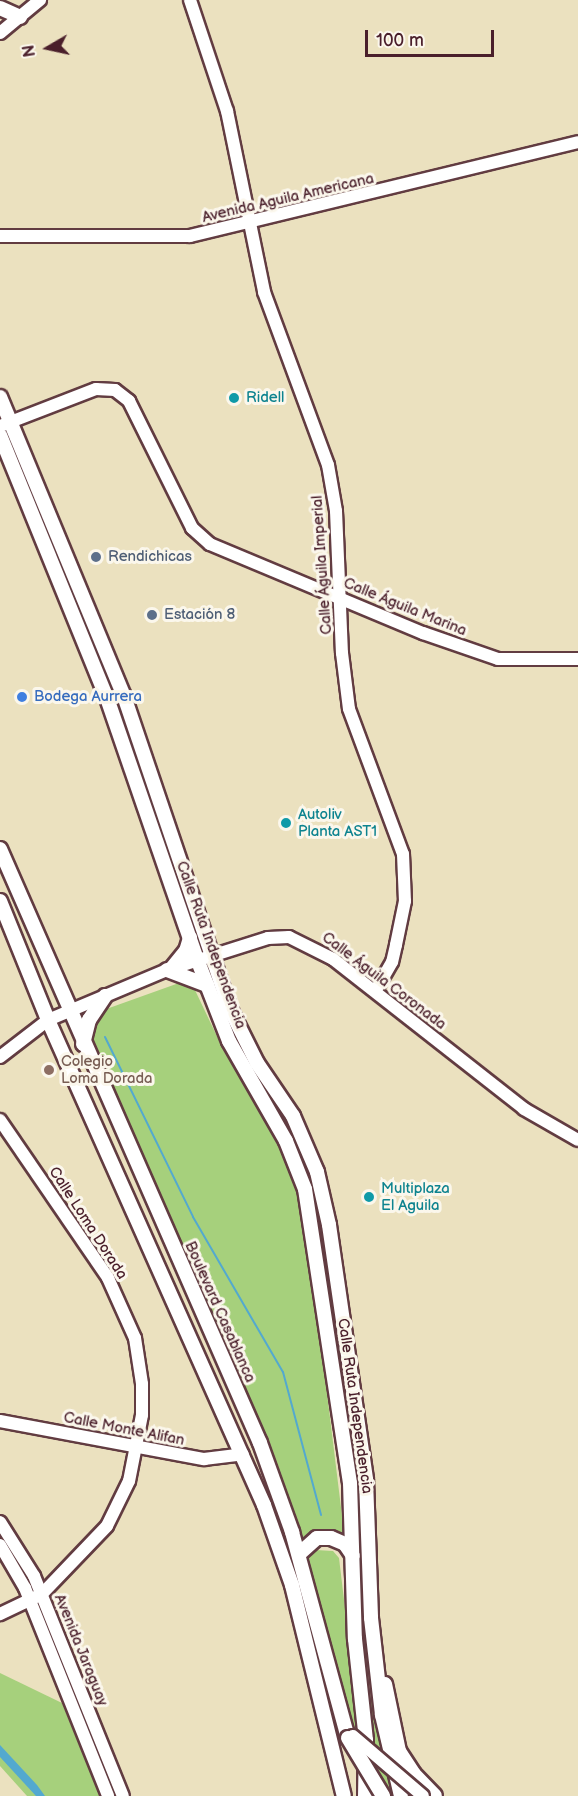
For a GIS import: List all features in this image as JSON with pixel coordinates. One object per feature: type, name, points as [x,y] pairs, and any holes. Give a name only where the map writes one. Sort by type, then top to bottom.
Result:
[{"type":"main road","points":[[0,8],[20,17]]},
{"type":"main road","name":"Calle Ruta Independencia","points":[[0,397],[5,424],[124,696],[203,957],[207,985],[229,1041],[299,1168],[312,1213],[350,1483],[355,1639],[366,1740],[365,1796]]},
{"type":"main road","name":"Calle Ruta Independencia","points":[[0,435],[107,698],[190,938],[203,957],[243,1036],[308,1145],[324,1198],[366,1480],[370,1598],[376,1662]]},
{"type":"main road","name":"Boulevard Casablanca","points":[[0,849],[68,1011],[260,1443],[299,1554],[342,1722],[383,1796]]},
{"type":"main road","points":[[0,901],[48,1020],[243,1454],[284,1556],[344,1796]]},
{"type":"main road","points":[[190,938],[186,951],[169,969],[207,985]]},
{"type":"main road","points":[[83,1044],[89,1020],[105,996]]},
{"type":"main road","points":[[333,1366],[358,1454],[363,1508],[364,1590],[370,1598]]},
{"type":"main road","points":[[299,1554],[317,1538],[331,1538],[345,1544],[354,1561]]},
{"type":"main road","points":[[376,1662],[386,1740],[401,1796]]},
{"type":"main road","points":[[376,1662],[388,1692],[399,1751],[414,1774],[435,1796]]},
{"type":"street","points":[[0,33],[40,0]]},
{"type":"street","name":"Calle Águila Imperial","points":[[190,0],[227,111],[248,225],[264,292],[328,465],[336,511],[349,709],[403,854],[405,901],[399,934],[392,962],[375,990]]},
{"type":"street","name":"Avenida Aguila Americana","points":[[0,236],[190,236],[248,225],[578,142]]},
{"type":"street","name":"Calle Águila Marina","points":[[5,424],[96,389],[115,390],[129,401],[192,528],[210,544],[423,633],[498,659],[578,659]]},
{"type":"street","name":"Calle Águila Coronada","points":[[0,1057],[48,1020],[169,969],[268,938],[290,937],[333,959],[524,1109],[578,1140]]},
{"type":"street","name":"Calle Loma Dorada","points":[[0,1120],[95,1255],[127,1314],[142,1384],[137,1447],[129,1481],[107,1526],[42,1594],[0,1614]]},
{"type":"street","name":"Calle Monte Alifan","points":[[0,1421],[204,1459],[243,1454]]},
{"type":"street","name":"Avenida Jaraguay","points":[[0,1522],[42,1594],[123,1796]]},
{"type":"street","name":"Avenida Jaraguay","points":[[0,1545],[31,1601],[108,1796]]},
{"type":"street","points":[[350,1737],[423,1796]]},
{"type":"green space","points":[[179,983],[194,988],[224,1051],[279,1142],[293,1174],[312,1271],[345,1540],[310,1535],[299,1544],[89,1045],[98,1012]]},
{"type":"green space","points":[[316,1550],[333,1551],[339,1558],[361,1742],[351,1722],[307,1558]]},
{"type":"green space","points":[[0,1673],[62,1703],[100,1796],[27,1796],[0,1766]]},
{"type":"green space","points":[[370,1695],[395,1796],[391,1796],[371,1768]]},
{"type":"water","points":[[0,1745],[45,1796],[36,1796],[0,1757]]},
{"type":"waterway","points":[[105,1037],[193,1217],[283,1372],[321,1515]]},
{"type":"place","name":"Ridell","points":[[234,398]]},
{"type":"place","name":"Rendichicas","points":[[96,557]]},
{"type":"place","name":"Estación 8","points":[[152,615]]},
{"type":"place","name":"Bodega Aurrera","points":[[22,697]]},
{"type":"place","name":"Autoliv Planta AST1","points":[[286,823]]},
{"type":"place","name":"Colegio Loma Dorada","points":[[49,1070]]},
{"type":"place","name":"Multiplaza El Aguila","points":[[369,1197]]}]
